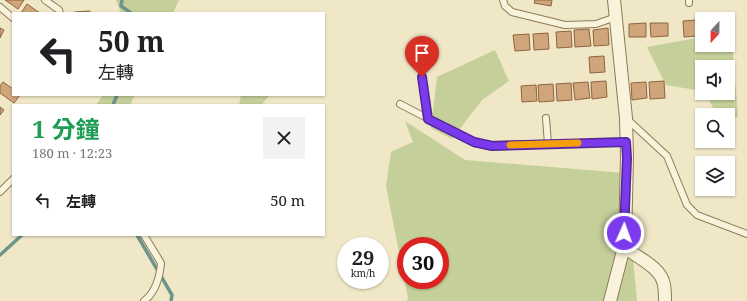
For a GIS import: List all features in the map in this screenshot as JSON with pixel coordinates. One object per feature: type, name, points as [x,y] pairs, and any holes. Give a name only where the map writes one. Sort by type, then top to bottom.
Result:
[{"type":"street","points":[[610,301],[624,244],[627,158],[626,118],[614,0]]},
{"type":"street","points":[[624,244],[626,248],[656,270],[662,278],[665,301]]},
{"type":"lane","points":[[45,0],[60,12]]},
{"type":"lane","points":[[503,0],[505,6],[512,12],[565,25],[596,24],[616,17]]},
{"type":"lane","points":[[0,7],[12,17]]},
{"type":"lane","points":[[422,77],[428,119]]},
{"type":"lane","points":[[400,104],[474,142],[485,145],[626,142]]},
{"type":"lane","points":[[546,118],[548,144]]},
{"type":"lane","points":[[626,118],[667,156],[687,205],[697,215],[747,234]]},
{"type":"lane","points":[[0,192],[12,180]]},
{"type":"lane","points":[[144,301],[155,289],[161,264],[145,236]]},
{"type":"green space","points":[[116,0],[179,0],[173,12],[121,12]]},
{"type":"green space","points":[[695,38],[695,52],[733,52],[733,60],[695,60],[695,90],[666,85],[647,47]]},
{"type":"green space","points":[[495,50],[509,81],[482,100],[452,139],[431,128],[437,77]]},
{"type":"green space","points":[[735,80],[738,116],[735,119],[735,108],[713,108],[709,100],[735,100]]},
{"type":"green space","points":[[102,96],[134,96],[130,104],[97,104]]},
{"type":"green space","points":[[241,96],[269,96],[262,104],[239,104]]},
{"type":"green space","points":[[405,121],[465,160],[625,173],[637,301],[407,301],[406,289],[449,289],[449,237],[397,237],[397,242],[386,186],[391,152],[413,142]]},
{"type":"building","points":[[5,0],[24,0],[18,9]]},
{"type":"building","points":[[535,0],[552,0],[551,6],[534,3]]},
{"type":"building","points":[[27,4],[39,12],[22,12]]},
{"type":"building","points":[[695,20],[695,36],[684,37],[683,21]]},
{"type":"building","points":[[646,23],[646,37],[629,37],[629,24]]},
{"type":"building","points":[[650,23],[668,23],[668,36],[651,37]]},
{"type":"building","points":[[0,28],[4,30],[0,38]]},
{"type":"building","points":[[608,28],[609,45],[594,46],[593,30]]},
{"type":"building","points":[[589,29],[591,46],[575,47],[574,30]]},
{"type":"building","points":[[571,31],[572,47],[557,48],[556,32]]},
{"type":"building","points":[[548,33],[549,49],[534,50],[533,34]]},
{"type":"building","points":[[529,34],[530,50],[515,51],[513,35]]},
{"type":"building","points":[[604,56],[605,72],[590,73],[589,57]]},
{"type":"building","points":[[606,81],[607,97],[592,99],[591,82]]},
{"type":"building","points":[[664,81],[665,98],[650,99],[649,82]]},
{"type":"building","points":[[3,82],[12,88],[12,96],[19,96],[14,103],[0,93],[0,86]]},
{"type":"building","points":[[588,82],[590,98],[575,100],[573,83]]},
{"type":"building","points":[[646,82],[647,98],[632,100],[631,83]]},
{"type":"building","points":[[571,83],[572,100],[557,101],[556,84]]},
{"type":"building","points":[[553,84],[554,101],[539,102],[538,85]]},
{"type":"building","points":[[536,85],[537,101],[522,102],[521,86]]},
{"type":"building","points":[[0,107],[4,110],[0,115]]},
{"type":"waterway","points":[[122,0],[121,6],[130,12]]},
{"type":"waterway","points":[[113,104],[117,96]]},
{"type":"waterway","points":[[0,255],[21,236]]},
{"type":"waterway","points":[[138,236],[172,295],[171,301]]},
{"type":"slow traffic","points":[[510,145],[578,143]]},
{"type":"route","points":[[422,77],[428,119],[474,142],[492,146],[626,142],[627,158],[624,233]]}]
